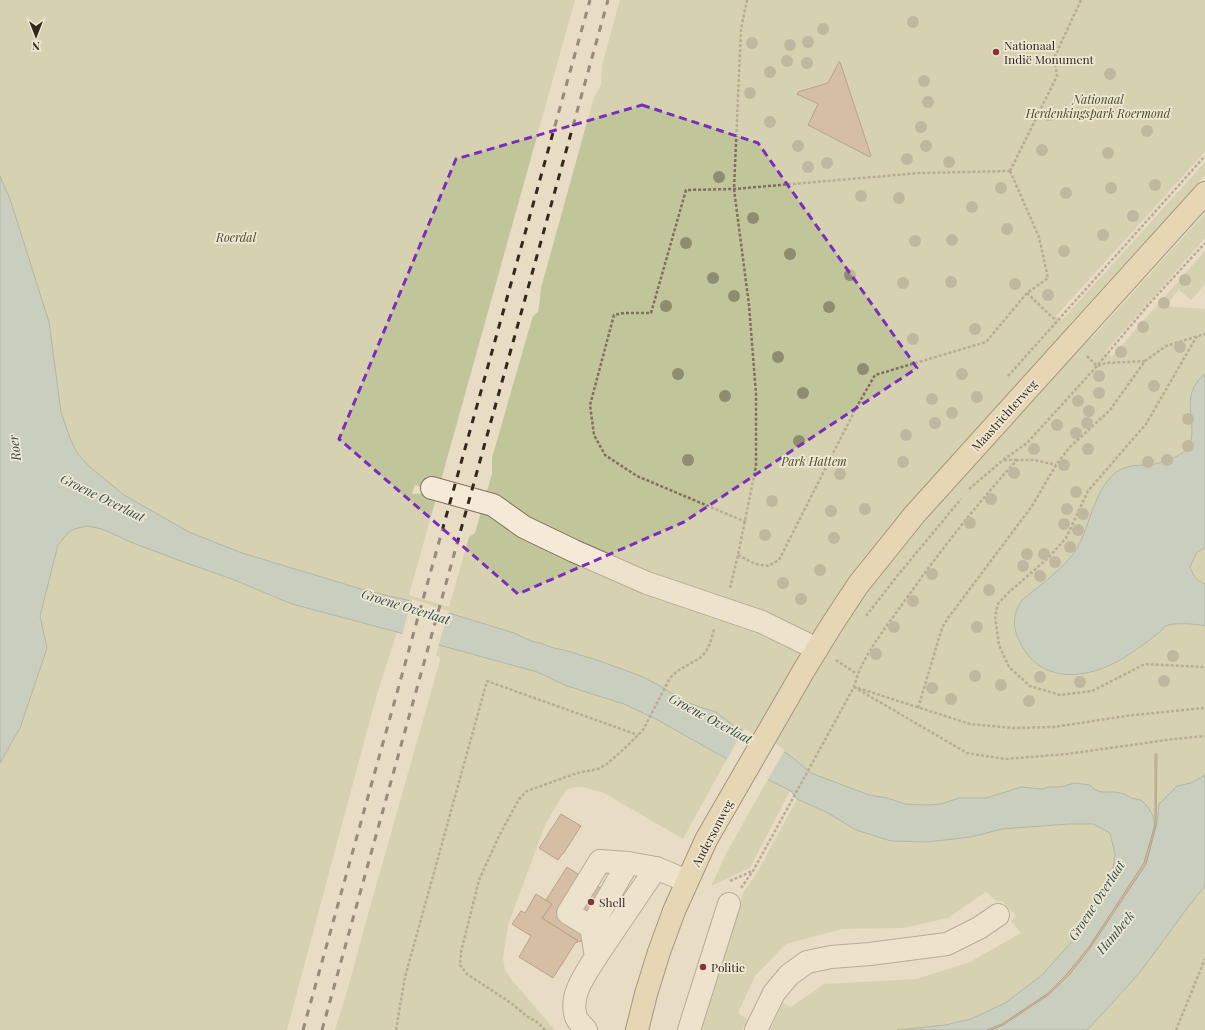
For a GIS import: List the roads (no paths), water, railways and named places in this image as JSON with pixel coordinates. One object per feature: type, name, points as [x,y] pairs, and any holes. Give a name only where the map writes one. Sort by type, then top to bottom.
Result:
[{"type":"main road","name":"Maastrichterweg","points":[[825,654],[858,585],[915,514],[1205,193]]},
{"type":"main road","name":"Andersonweg","points":[[638,1030],[646,994],[659,952],[687,881],[706,840],[804,670],[825,654]]},
{"type":"lane","points":[[432,488],[493,505],[524,526],[574,551],[647,583],[762,622],[825,654]]},
{"type":"lane","points":[[596,957],[591,928],[628,863],[656,868],[687,881]]},
{"type":"lane","points":[[586,1030],[576,1018],[574,997],[583,977],[656,868]]},
{"type":"lane","points":[[689,1030],[729,904]]},
{"type":"lane","points":[[756,1030],[774,993],[789,975],[807,962],[831,957],[870,954],[947,944],[979,928],[998,915]]},
{"type":"water","points":[[0,176],[10,199],[49,322],[61,412],[71,441],[78,454],[90,467],[124,495],[189,532],[242,553],[371,592],[407,600],[514,633],[531,641],[600,661],[643,677],[683,700],[716,712],[735,727],[772,743],[811,773],[869,795],[887,798],[905,804],[926,805],[941,804],[959,798],[986,798],[1021,787],[1042,789],[1048,787],[1060,787],[1075,783],[1090,785],[1095,790],[1102,792],[1125,794],[1131,798],[1141,800],[1148,807],[1153,816],[1155,825],[1144,863],[1089,947],[1067,974],[1047,994],[1002,1024],[987,1030],[897,1030],[945,1025],[971,1019],[1005,1003],[1042,975],[1074,939],[1112,875],[1115,854],[1110,833],[1093,824],[1069,824],[1002,829],[971,837],[927,842],[891,841],[856,830],[828,813],[797,799],[791,791],[727,759],[654,718],[624,704],[567,686],[537,672],[292,604],[232,579],[133,543],[102,529],[87,526],[74,529],[67,534],[58,545],[40,616],[47,648],[20,728],[0,763]]},
{"type":"water","points":[[1205,374],[1205,548],[1197,552],[1190,567],[1195,577],[1205,584],[1205,626],[1179,624],[1166,626],[1130,654],[1111,665],[1096,671],[1081,674],[1066,674],[1052,672],[1039,665],[1028,655],[1015,630],[1014,620],[1019,605],[1022,600],[1052,576],[1072,555],[1082,539],[1102,489],[1115,473],[1127,467],[1164,462],[1174,458],[1186,450],[1192,433],[1190,403],[1192,393],[1196,383]]},
{"type":"water","name":"Hambeek","points":[[1205,775],[1205,886],[1141,971],[1087,1030],[991,1030],[1003,1025],[1048,995],[1069,975],[1090,948],[1146,864],[1157,823],[1159,804],[1177,786],[1191,783]]},
{"type":"railway","points":[[303,1030],[590,0]]},
{"type":"railway","points":[[322,1030],[608,0]]},
{"type":"place","name":"Nationaal Indië Monument","points":[[996,52]]},
{"type":"place","name":"Shell","points":[[591,902]]},
{"type":"place","name":"Politie","points":[[703,967]]},
{"type":"park label","name":"Nationaal Herdenkingspark Roermond","points":[[1098,106]]},
{"type":"park label","name":"Roerdal","points":[[236,237]]},
{"type":"park label","name":"Park Hattem","points":[[814,461]]},
{"type":"water label","name":"Roer","points":[[14,448]]},
{"type":"water label","name":"Groene Overlaat","points":[[103,497]]},
{"type":"water label","name":"Groene Overlaat","points":[[406,606]]},
{"type":"water label","name":"Groene Overlaat","points":[[711,718]]},
{"type":"water label","name":"Groene Overlaat","points":[[1096,900]]}]
